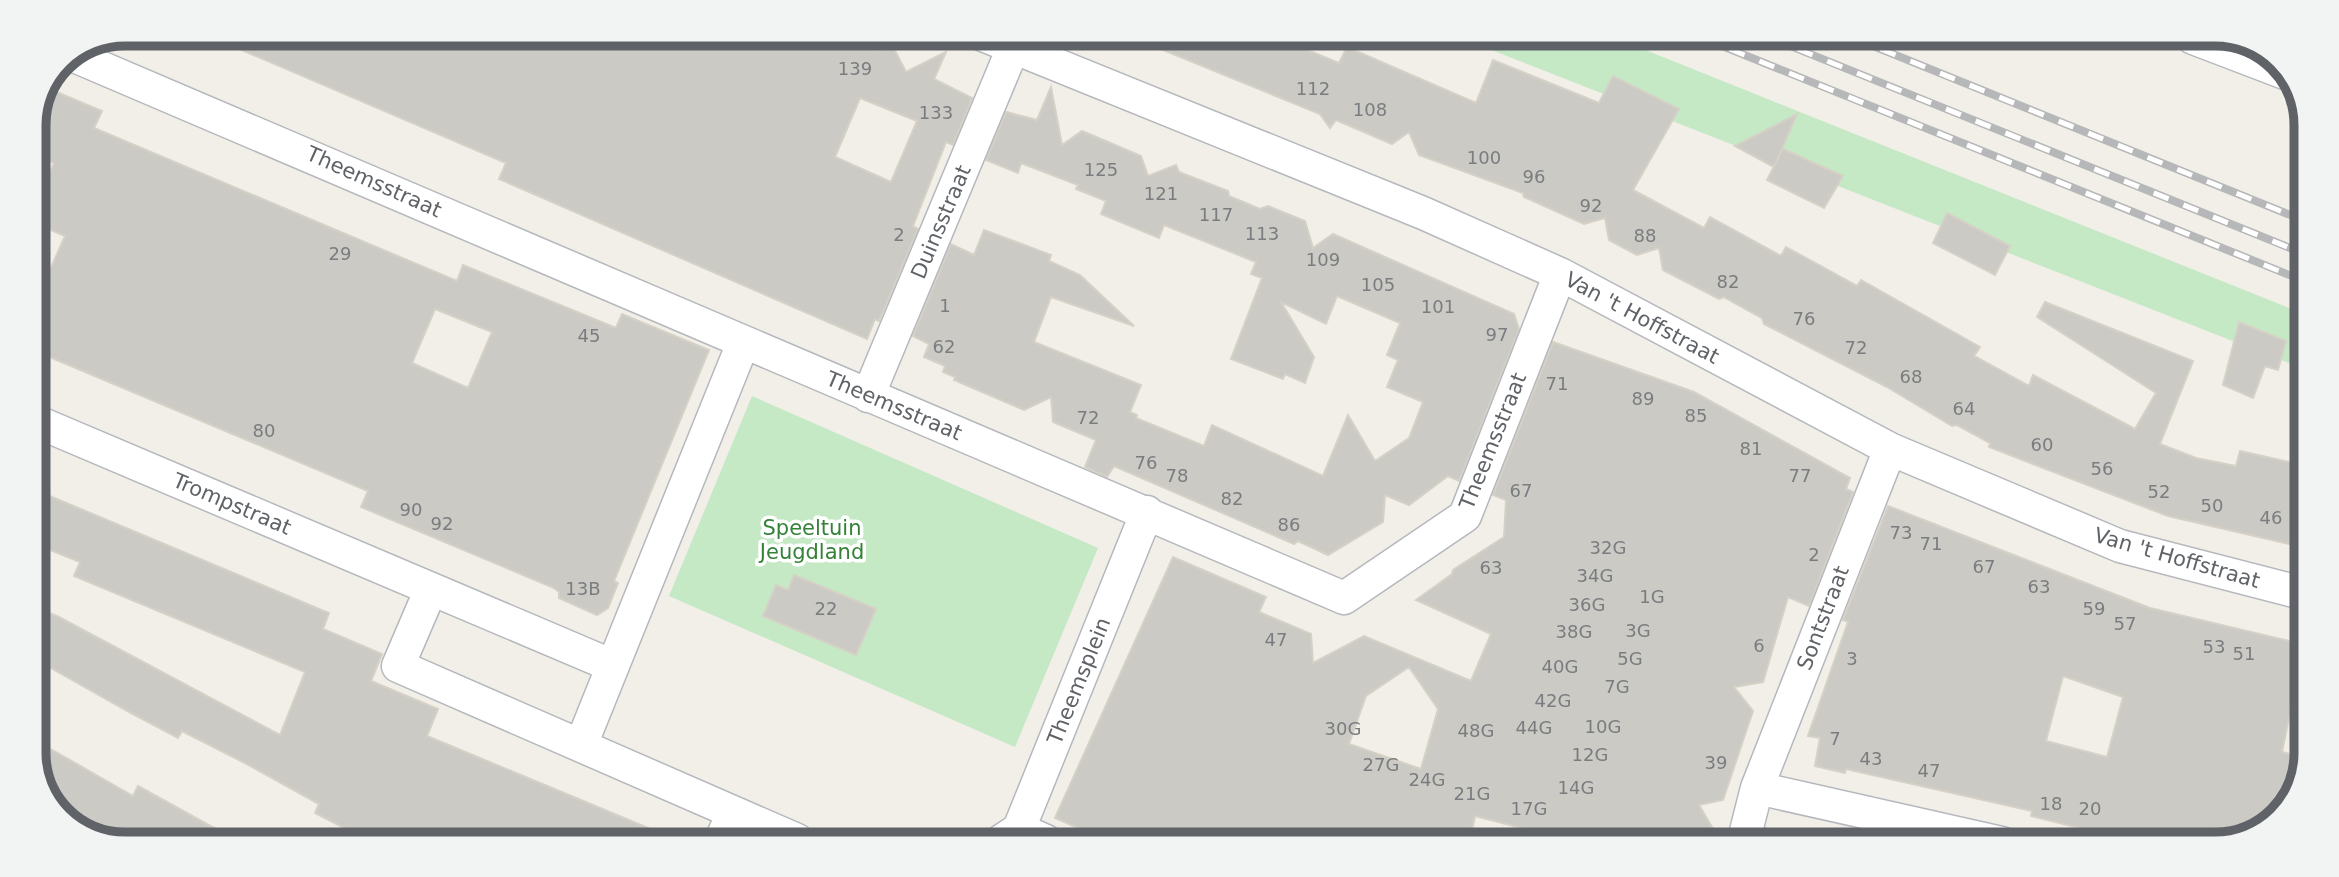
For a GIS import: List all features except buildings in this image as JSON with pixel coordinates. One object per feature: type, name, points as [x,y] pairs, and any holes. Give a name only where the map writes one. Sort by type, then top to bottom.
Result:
[{"type":"street","name":"Van 't Hoffstraat","points":[[1006,45],[1423,213],[1560,274],[1890,449],[2120,546],[2294,591]]},
{"type":"street","points":[[2211,45],[2267,66]]},
{"type":"street","name":"Duinsstraat","points":[[868,396],[1013,48]]},
{"type":"street","name":"Theemsstraat","points":[[81,59],[1344,598],[1465,516],[1560,274]]},
{"type":"street","points":[[581,745],[743,343]]},
{"type":"street","name":"Trompstraat","points":[[45,425],[612,666]]},
{"type":"street","name":"Sontstraat","points":[[1746,832],[1757,788],[1890,449]]},
{"type":"street","name":"Theemsplein","points":[[1024,832],[1147,512]]},
{"type":"street","points":[[431,589],[398,666],[581,745],[727,826],[757,832]]},
{"type":"street","points":[[1757,788],[1931,832]]},
{"type":"green space","points":[[1479,45],[1633,45],[2293,310],[2293,365]]},
{"type":"green space","name":"Speeltuin Jeugdland","points":[[752,396],[1098,548],[1015,747],[669,596]]},
{"type":"green space","points":[[1765,827],[1791,832],[1764,832]]},
{"type":"railway","points":[[1720,45],[2293,277]]},
{"type":"railway","points":[[1788,45],[2293,249]]},
{"type":"railway","points":[[1871,45],[2293,216]]}]
